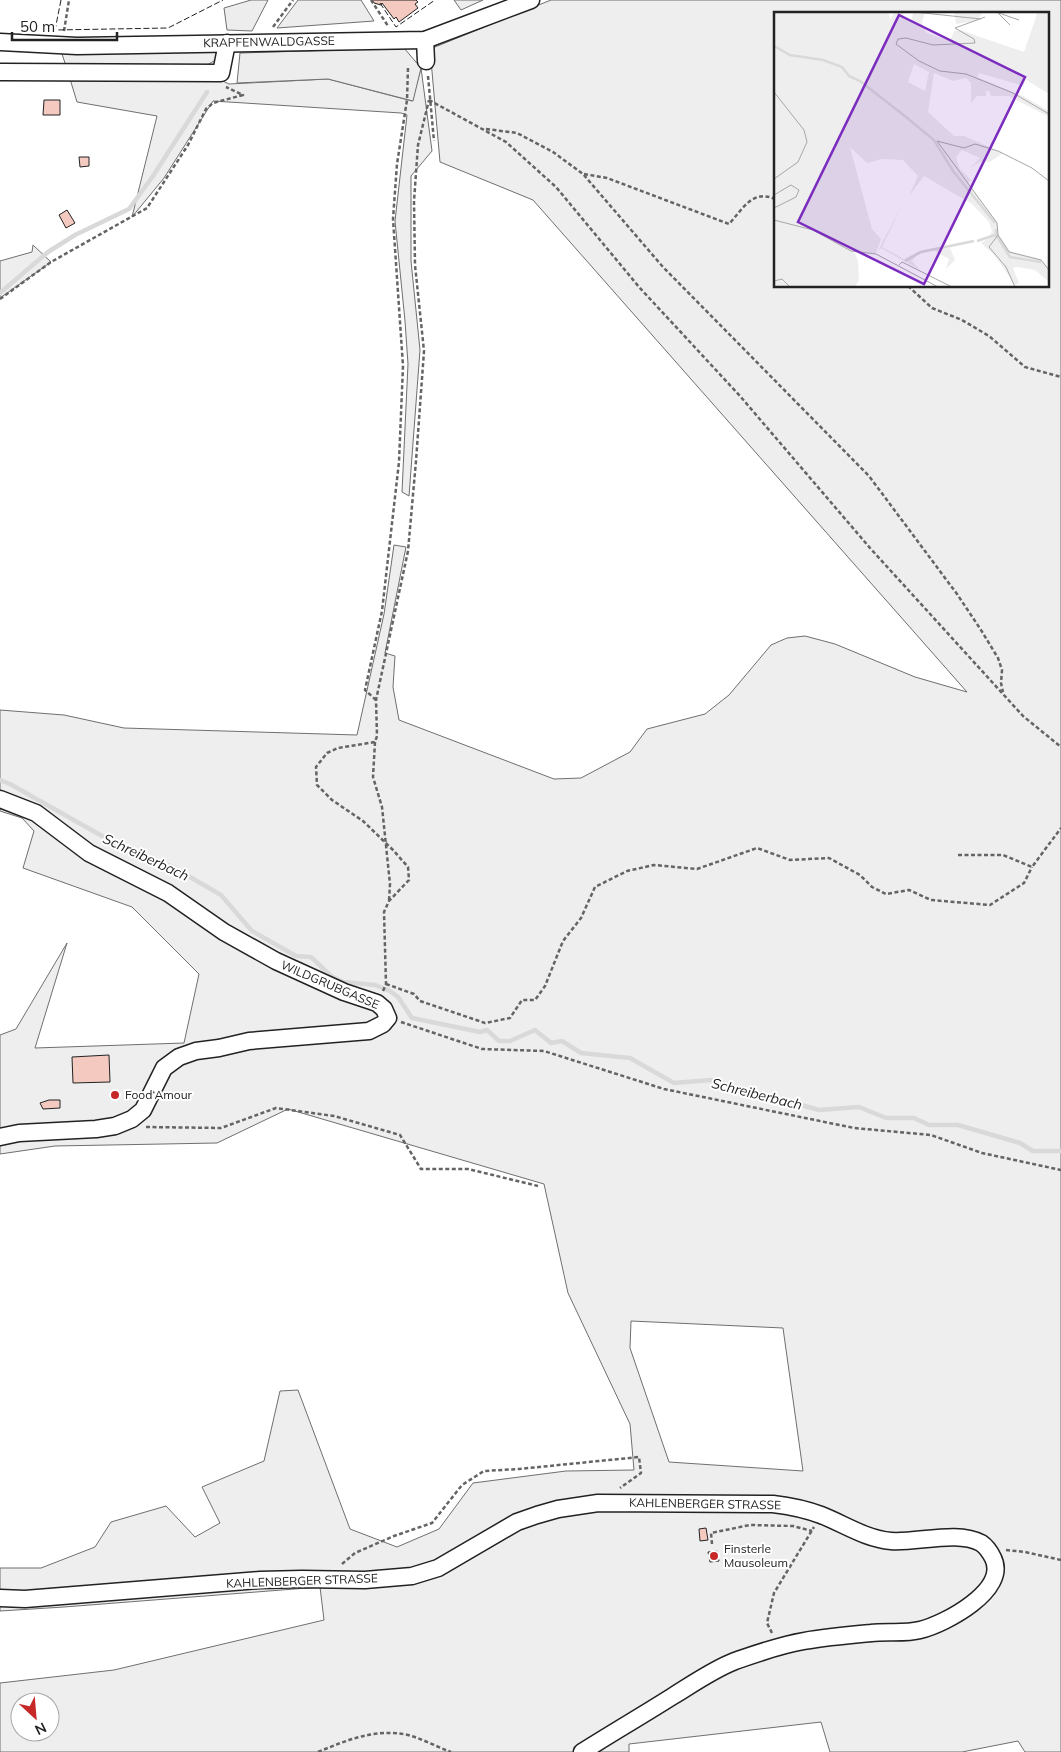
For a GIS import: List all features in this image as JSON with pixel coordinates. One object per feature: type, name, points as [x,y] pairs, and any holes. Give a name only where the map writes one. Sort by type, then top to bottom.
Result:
[{"type":"street","name":"KRAPFENWALDGASSE","points":[[0,42],[62,45],[425,40],[531,0]]},
{"type":"street","points":[[425,40],[427,66]]},
{"type":"street","points":[[0,72],[222,73],[227,43]]},
{"type":"street","name":"WILDGRUBGASSE","points":[[0,799],[36,813],[89,852],[168,893],[224,932],[276,962],[344,992],[377,1003],[384,1009],[388,1018],[384,1024],[370,1031],[249,1042],[179,1057],[164,1068],[143,1110],[132,1119],[115,1126],[96,1129],[19,1133],[0,1137]]},
{"type":"street","name":"KAHLENBERGER STRASSE","points":[[0,1598],[25,1600],[260,1580],[365,1580],[412,1576],[438,1568],[517,1522],[551,1511],[598,1503],[773,1504],[798,1507],[876,1539],[904,1542],[955,1538],[975,1541],[987,1548]]},
{"type":"street","points":[[582,1752],[732,1662],[805,1640],[919,1631],[943,1622],[963,1610],[990,1585],[996,1568],[987,1548]]},
{"type":"path","points":[[62,45],[69,0]]},
{"type":"path","points":[[268,34],[293,0]]},
{"type":"path","points":[[371,0],[397,40]]},
{"type":"path","points":[[427,66],[434,141]]},
{"type":"path","points":[[376,700],[365,690],[382,611],[399,462],[403,366],[393,219],[397,164],[407,100],[408,68]]},
{"type":"path","points":[[0,299],[51,262],[148,208],[188,145],[206,109],[214,103],[243,95],[218,83],[216,78],[222,73]]},
{"type":"path","points":[[429,100],[506,142],[556,187],[639,287],[740,396],[870,548],[1023,716],[1061,747]]},
{"type":"path","points":[[389,901],[390,884],[382,807],[374,777],[374,742],[377,736],[376,700],[408,551],[410,533],[424,351],[415,266],[414,201],[418,145],[429,100]]},
{"type":"path","points":[[484,129],[518,132],[553,152],[582,174],[663,267],[869,476],[956,594],[994,651],[1002,670],[1001,683],[1004,694]]},
{"type":"path","points":[[582,174],[607,178],[730,224],[752,198],[765,195],[774,199]]},
{"type":"path","points":[[910,288],[932,308],[962,320],[989,336],[1024,367],[1061,377]]},
{"type":"path","points":[[374,742],[338,748],[327,752],[316,767],[317,785],[332,800],[363,821],[408,867],[410,880],[389,901],[384,912],[386,984],[414,994],[420,1002],[485,1023],[510,1018],[522,1000],[535,1000],[545,986],[563,941],[581,918],[595,887],[627,871],[654,865],[698,869],[757,848],[790,860],[829,858],[860,874],[872,886],[886,894],[909,890],[931,900],[990,905],[1024,883],[1032,867],[1061,828]]},
{"type":"path","points":[[958,855],[1003,855],[1032,867]]},
{"type":"path","points":[[388,1018],[482,1049],[544,1051],[664,1089],[854,1128],[932,1135],[982,1153],[1061,1170]]},
{"type":"path","points":[[143,1127],[220,1128],[276,1108],[334,1116],[400,1135],[421,1169],[468,1169],[538,1186]]},
{"type":"path","points":[[325,1579],[355,1553],[394,1536],[432,1523],[462,1485],[484,1471],[639,1457],[641,1473],[620,1488]]},
{"type":"path","points":[[712,1544],[711,1533],[750,1525],[792,1526],[812,1531],[774,1593],[767,1623],[780,1646]]},
{"type":"path","points":[[987,1548],[1024,1552],[1061,1560]]},
{"type":"path","points":[[318,1752],[353,1738],[382,1733],[408,1735],[451,1752]]},
{"type":"shaded area","points":[[251,0],[268,0],[252,31],[227,30],[224,8]]},
{"type":"shaded area","points":[[298,0],[361,0],[374,21],[277,28]]},
{"type":"shaded area","points":[[454,0],[483,0],[461,10]]},
{"type":"shaded area","points":[[551,0],[1061,0],[1061,1752],[1025,1752],[1018,1741],[962,1752],[830,1752],[821,1722],[629,1744],[629,1752],[0,1752],[0,1683],[114,1670],[324,1620],[320,1587],[0,1611],[0,1568],[41,1568],[95,1547],[111,1522],[166,1506],[195,1537],[220,1523],[202,1487],[264,1461],[280,1391],[298,1390],[350,1529],[397,1547],[439,1529],[473,1483],[566,1471],[634,1470],[630,1424],[568,1293],[544,1184],[288,1109],[217,1143],[55,1146],[0,1154],[0,1035],[16,1029],[67,943],[35,1048],[184,1043],[199,974],[132,907],[23,868],[34,831],[22,818],[0,811],[0,710],[64,715],[124,728],[357,735],[384,614],[394,545],[406,547],[385,653],[395,656],[393,687],[399,720],[554,779],[581,778],[630,752],[647,729],[705,714],[729,695],[771,645],[787,638],[805,636],[835,644],[915,677],[967,692],[533,200],[440,162],[430,49]],"holes":[[[631,1321],[783,1328],[803,1471],[669,1462],[630,1348]]]},
{"type":"shaded area","points":[[404,48],[421,68],[413,101],[328,79],[237,83],[240,53]]},
{"type":"shaded area","points":[[214,50],[218,54],[217,59],[209,64],[196,67],[67,69],[61,51]]},
{"type":"shaded area","points":[[421,68],[432,151],[411,176],[411,261],[420,350],[409,496],[402,492],[408,364],[395,221],[407,115],[401,113],[213,101],[164,178],[132,217],[157,116],[77,102],[70,79],[212,76],[229,84],[328,79],[412,101]]},
{"type":"shaded area","points":[[33,245],[51,262],[0,298],[0,261],[32,252]]},
{"type":"building","points":[[372,0],[416,0],[418,2],[415,4],[418,8],[399,22],[396,17],[394,19],[382,3],[381,5],[374,3]]},
{"type":"building","points":[[44,100],[60,100],[60,115],[43,115]]},
{"type":"building","points":[[79,157],[89,157],[89,166],[80,167]]},
{"type":"building","points":[[67,210],[75,223],[66,228],[59,215]]},
{"type":"building","points":[[109,1055],[110,1082],[73,1083],[72,1057]]},
{"type":"building","name":"Food‘Amour","points":[[119,1093],[119,1097],[111,1097],[111,1094]]},
{"type":"building","points":[[49,1100],[60,1100],[60,1108],[43,1109],[40,1103]]},
{"type":"building","points":[[706,1528],[708,1540],[700,1541],[699,1529]]},
{"type":"building","name":"Finsterle Mausoleum","points":[[717,1551],[719,1561],[710,1562],[708,1552]]},
{"type":"waterway","points":[[0,293],[48,252],[75,235],[129,209],[153,176],[207,92]]},
{"type":"waterway","name":"Schreiberbach","points":[[0,780],[118,845],[173,867],[221,895],[252,931],[296,956],[311,957],[331,976],[343,982],[375,985],[390,991],[398,997],[412,1018],[480,1032],[487,1030],[499,1041],[510,1041],[535,1030],[551,1043],[562,1041],[581,1053],[630,1058],[674,1083],[711,1080],[819,1110],[859,1107],[886,1118],[914,1118],[929,1125],[958,1125],[1020,1143],[1033,1151],[1061,1151]]},
{"type":"fence","points":[[61,0],[55,30],[168,28],[223,0]]},
{"type":"fence","points":[[380,3],[396,27],[435,0]]},
{"type":"place","name":"Food‘Amour","points":[[115,1095]]},
{"type":"place","name":"Finsterle Mausoleum","points":[[714,1556]]}]
